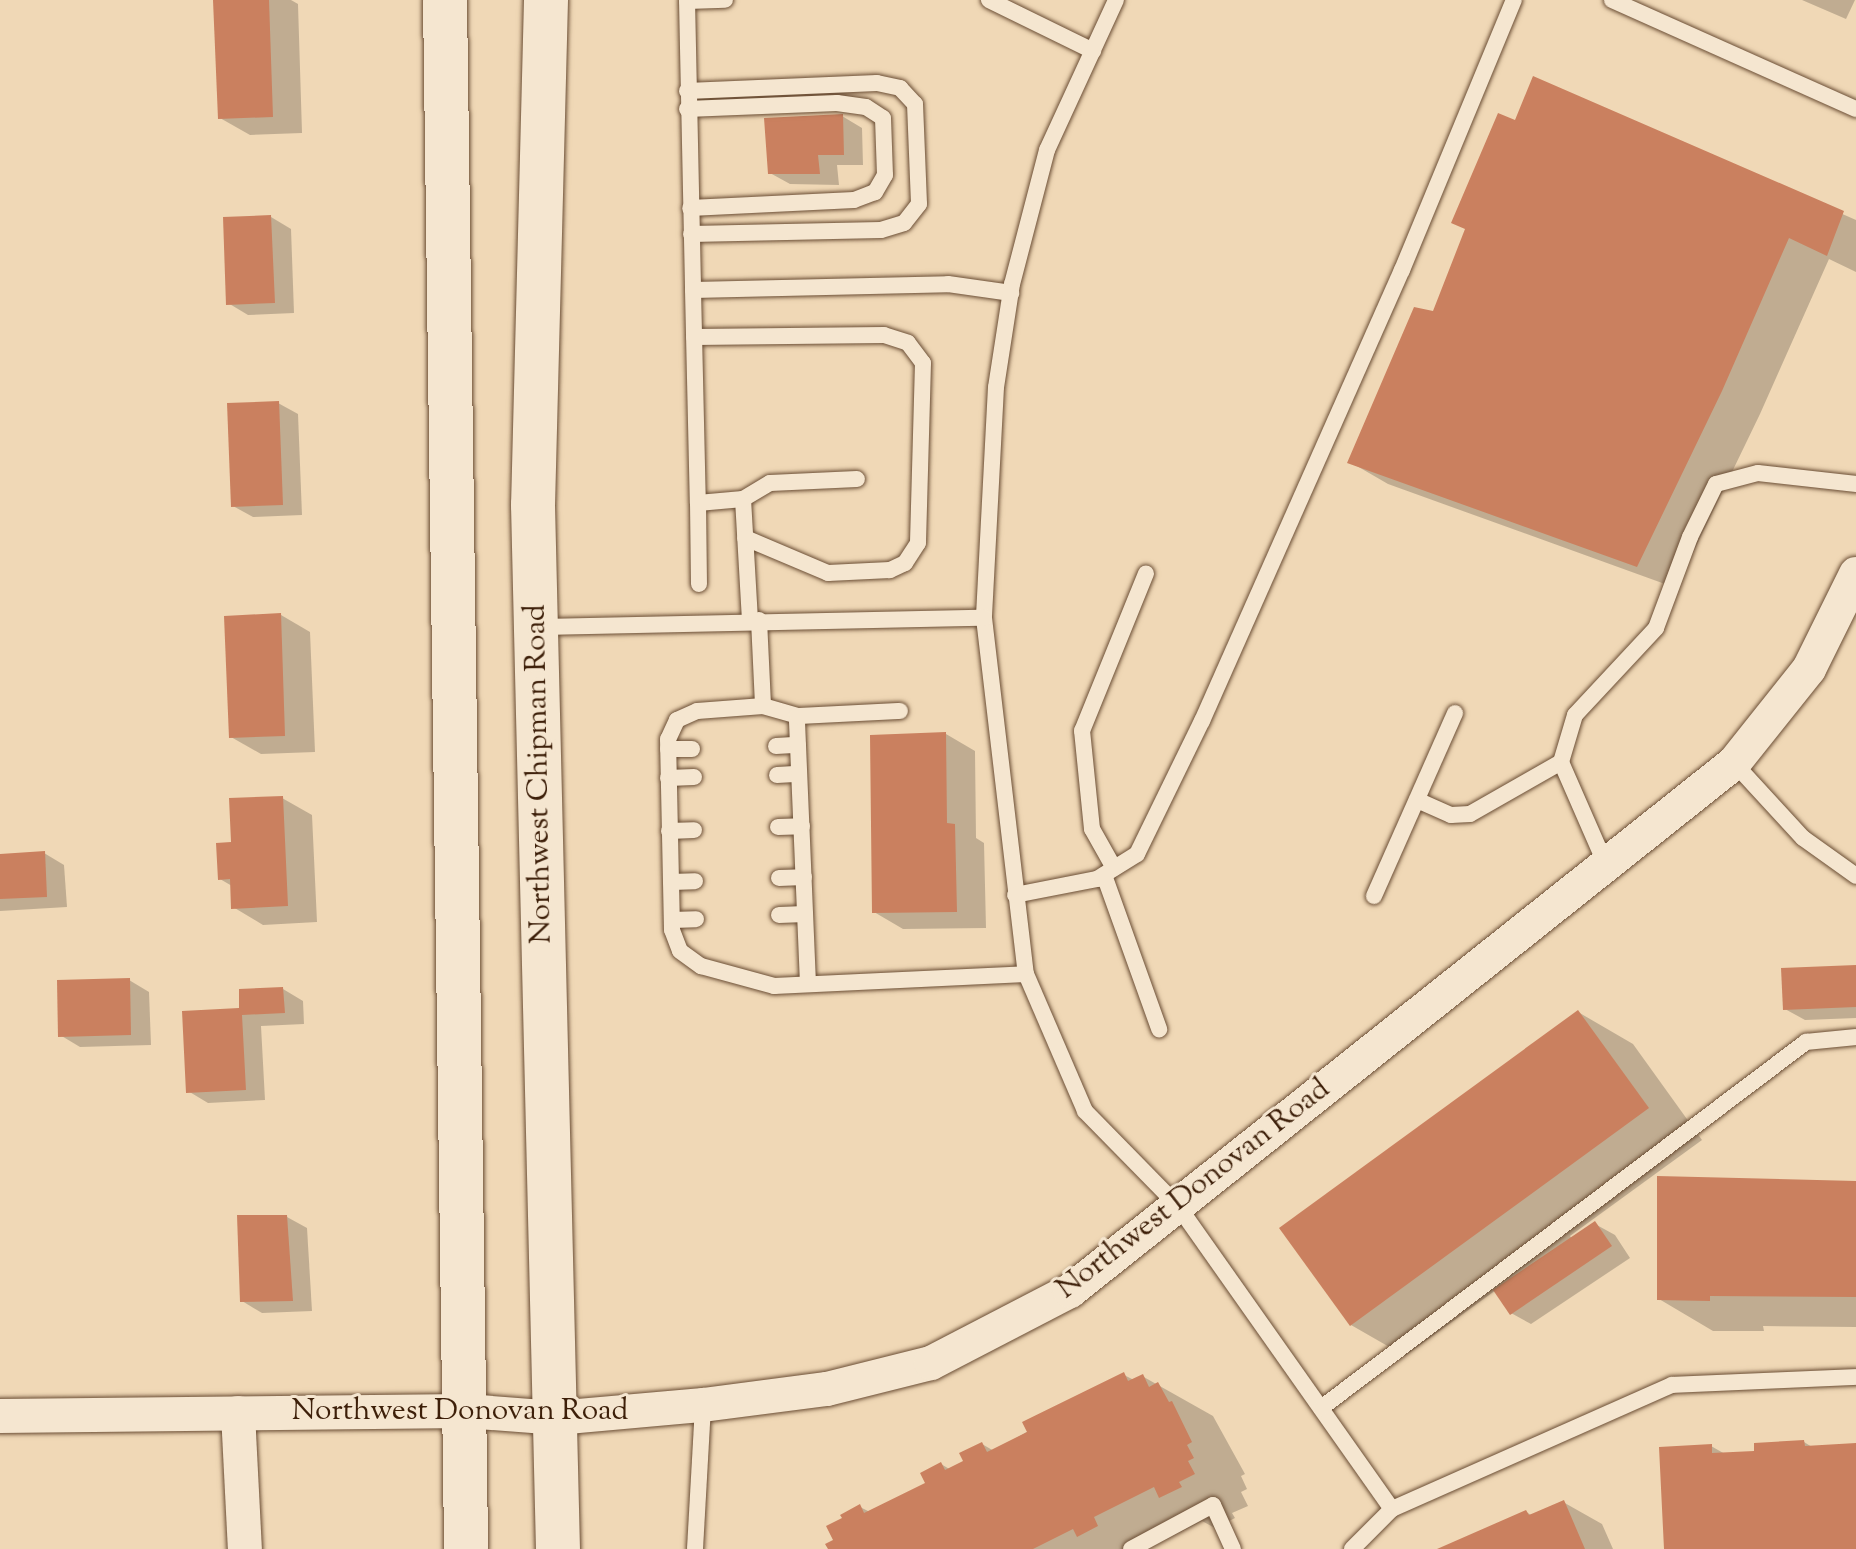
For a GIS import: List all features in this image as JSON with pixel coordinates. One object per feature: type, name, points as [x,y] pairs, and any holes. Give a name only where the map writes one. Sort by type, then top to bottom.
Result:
[{"type":"main road","points":[[445,0],[466,1549]]},
{"type":"main road","name":"Northwest Chipman Road","points":[[546,0],[533,489],[558,1549]]},
{"type":"street","name":"Northwest Donovan Road","points":[[0,1416],[466,1411],[556,1418],[703,1405],[827,1389],[931,1363],[1070,1291],[1734,763],[1809,669],[1856,574]]},
{"type":"street","points":[[238,1413],[245,1549]]},
{"type":"lane","points":[[699,584],[687,1],[725,0]]},
{"type":"lane","points":[[989,0],[1093,51]]},
{"type":"lane","points":[[1116,0],[1047,150],[1011,293],[996,387],[984,618],[1026,974],[1085,1111],[1178,1206],[1392,1509]]},
{"type":"lane","points":[[1015,895],[1109,872],[1137,854],[1202,721],[1402,270],[1514,0]]},
{"type":"lane","points":[[1612,0],[1856,109]]},
{"type":"lane","points":[[687,91],[877,83],[900,88],[915,104],[919,204],[904,223],[881,230],[691,234]]},
{"type":"lane","points":[[687,109],[837,103],[866,107],[883,118],[885,175],[875,192],[854,200],[690,208]]},
{"type":"lane","points":[[693,290],[948,284],[1011,293]]},
{"type":"lane","points":[[694,337],[884,335],[908,343],[923,363],[918,543],[905,563],[890,570],[828,573],[745,538]]},
{"type":"lane","points":[[1606,865],[1561,762],[1575,715],[1656,628],[1690,537],[1716,484],[1758,473],[1856,484]]},
{"type":"lane","points":[[698,503],[743,499],[770,483],[857,479]]},
{"type":"lane","points":[[743,499],[763,706]]},
{"type":"lane","points":[[1146,573],[1082,731],[1092,829],[1109,872],[1159,1029]]},
{"type":"lane","points":[[536,627],[755,620],[984,618]]},
{"type":"lane","points":[[900,711],[797,716],[763,706],[697,711],[677,720],[668,739],[668,778],[672,920],[680,951],[701,966],[774,986],[1026,974]]},
{"type":"lane","points":[[1374,896],[1455,713]]},
{"type":"lane","points":[[797,716],[808,984]]},
{"type":"lane","points":[[776,746],[798,745]]},
{"type":"lane","points":[[668,749],[692,749]]},
{"type":"lane","points":[[1417,800],[1451,815],[1470,814],[1561,762]]},
{"type":"lane","points":[[1734,763],[1803,838],[1856,876]]},
{"type":"lane","points":[[777,775],[799,774]]},
{"type":"lane","points":[[668,778],[694,777]]},
{"type":"lane","points":[[778,827],[802,826]]},
{"type":"lane","points":[[669,831],[694,830]]},
{"type":"lane","points":[[779,878],[804,877]]},
{"type":"lane","points":[[671,882],[695,881]]},
{"type":"lane","points":[[779,915],[805,914]]},
{"type":"lane","points":[[672,920],[696,919]]},
{"type":"lane","points":[[1321,1408],[1806,1042],[1856,1037]]},
{"type":"lane","points":[[1352,1549],[1392,1509],[1672,1385],[1856,1377]]},
{"type":"lane","points":[[695,1549],[703,1405]]},
{"type":"lane","points":[[1131,1549],[1213,1505],[1233,1549]]},
{"type":"building","points":[[213,0],[269,0],[273,117],[218,119]]},
{"type":"building","points":[[1533,76],[1844,211],[1827,256],[1789,238],[1722,391],[1637,567],[1347,463],[1414,307],[1433,311],[1465,229],[1451,223],[1498,113],[1515,120]]},
{"type":"building","points":[[843,114],[844,155],[818,155],[820,174],[768,174],[764,118]]},
{"type":"building","points":[[271,215],[275,303],[226,305],[223,217]]},
{"type":"building","points":[[279,401],[283,505],[231,507],[227,403]]},
{"type":"building","points":[[281,613],[285,736],[229,738],[224,616]]},
{"type":"building","points":[[946,732],[947,823],[955,824],[957,912],[872,913],[870,735]]},
{"type":"building","points":[[283,796],[288,906],[231,909],[230,879],[218,880],[216,843],[231,842],[229,798]]},
{"type":"building","points":[[45,851],[47,897],[0,899],[0,854]]},
{"type":"building","points":[[1856,965],[1856,1007],[1783,1010],[1781,968]]},
{"type":"building","points":[[130,978],[131,1035],[58,1037],[57,980]]},
{"type":"building","points":[[283,987],[285,1013],[242,1015],[246,1090],[186,1093],[182,1011],[239,1008],[239,989]]},
{"type":"building","points":[[1578,1010],[1649,1108],[1350,1326],[1279,1228]]},
{"type":"building","points":[[1657,1176],[1856,1181],[1856,1297],[1710,1296],[1710,1301],[1657,1300]]},
{"type":"building","points":[[237,1215],[287,1215],[293,1301],[240,1302]]},
{"type":"building","points":[[1595,1221],[1612,1246],[1510,1315],[1493,1290]]},
{"type":"building","points":[[1124,1372],[1128,1381],[1143,1374],[1149,1387],[1158,1382],[1169,1402],[1172,1401],[1192,1442],[1187,1445],[1194,1458],[1188,1461],[1195,1474],[1179,1482],[1182,1487],[1159,1498],[1154,1487],[1094,1517],[1098,1526],[1077,1537],[1073,1529],[1033,1549],[828,1549],[825,1544],[833,1540],[826,1526],[842,1518],[840,1515],[860,1504],[864,1513],[925,1483],[920,1473],[941,1462],[945,1470],[963,1461],[959,1453],[982,1442],[987,1452],[1027,1432],[1022,1422]]},
{"type":"building","points":[[1804,1440],[1805,1446],[1856,1443],[1856,1549],[1664,1549],[1659,1447],[1712,1444],[1712,1453],[1754,1451],[1754,1443]]},
{"type":"building","points":[[1564,1500],[1585,1549],[1437,1549],[1526,1510],[1529,1515]]}]
